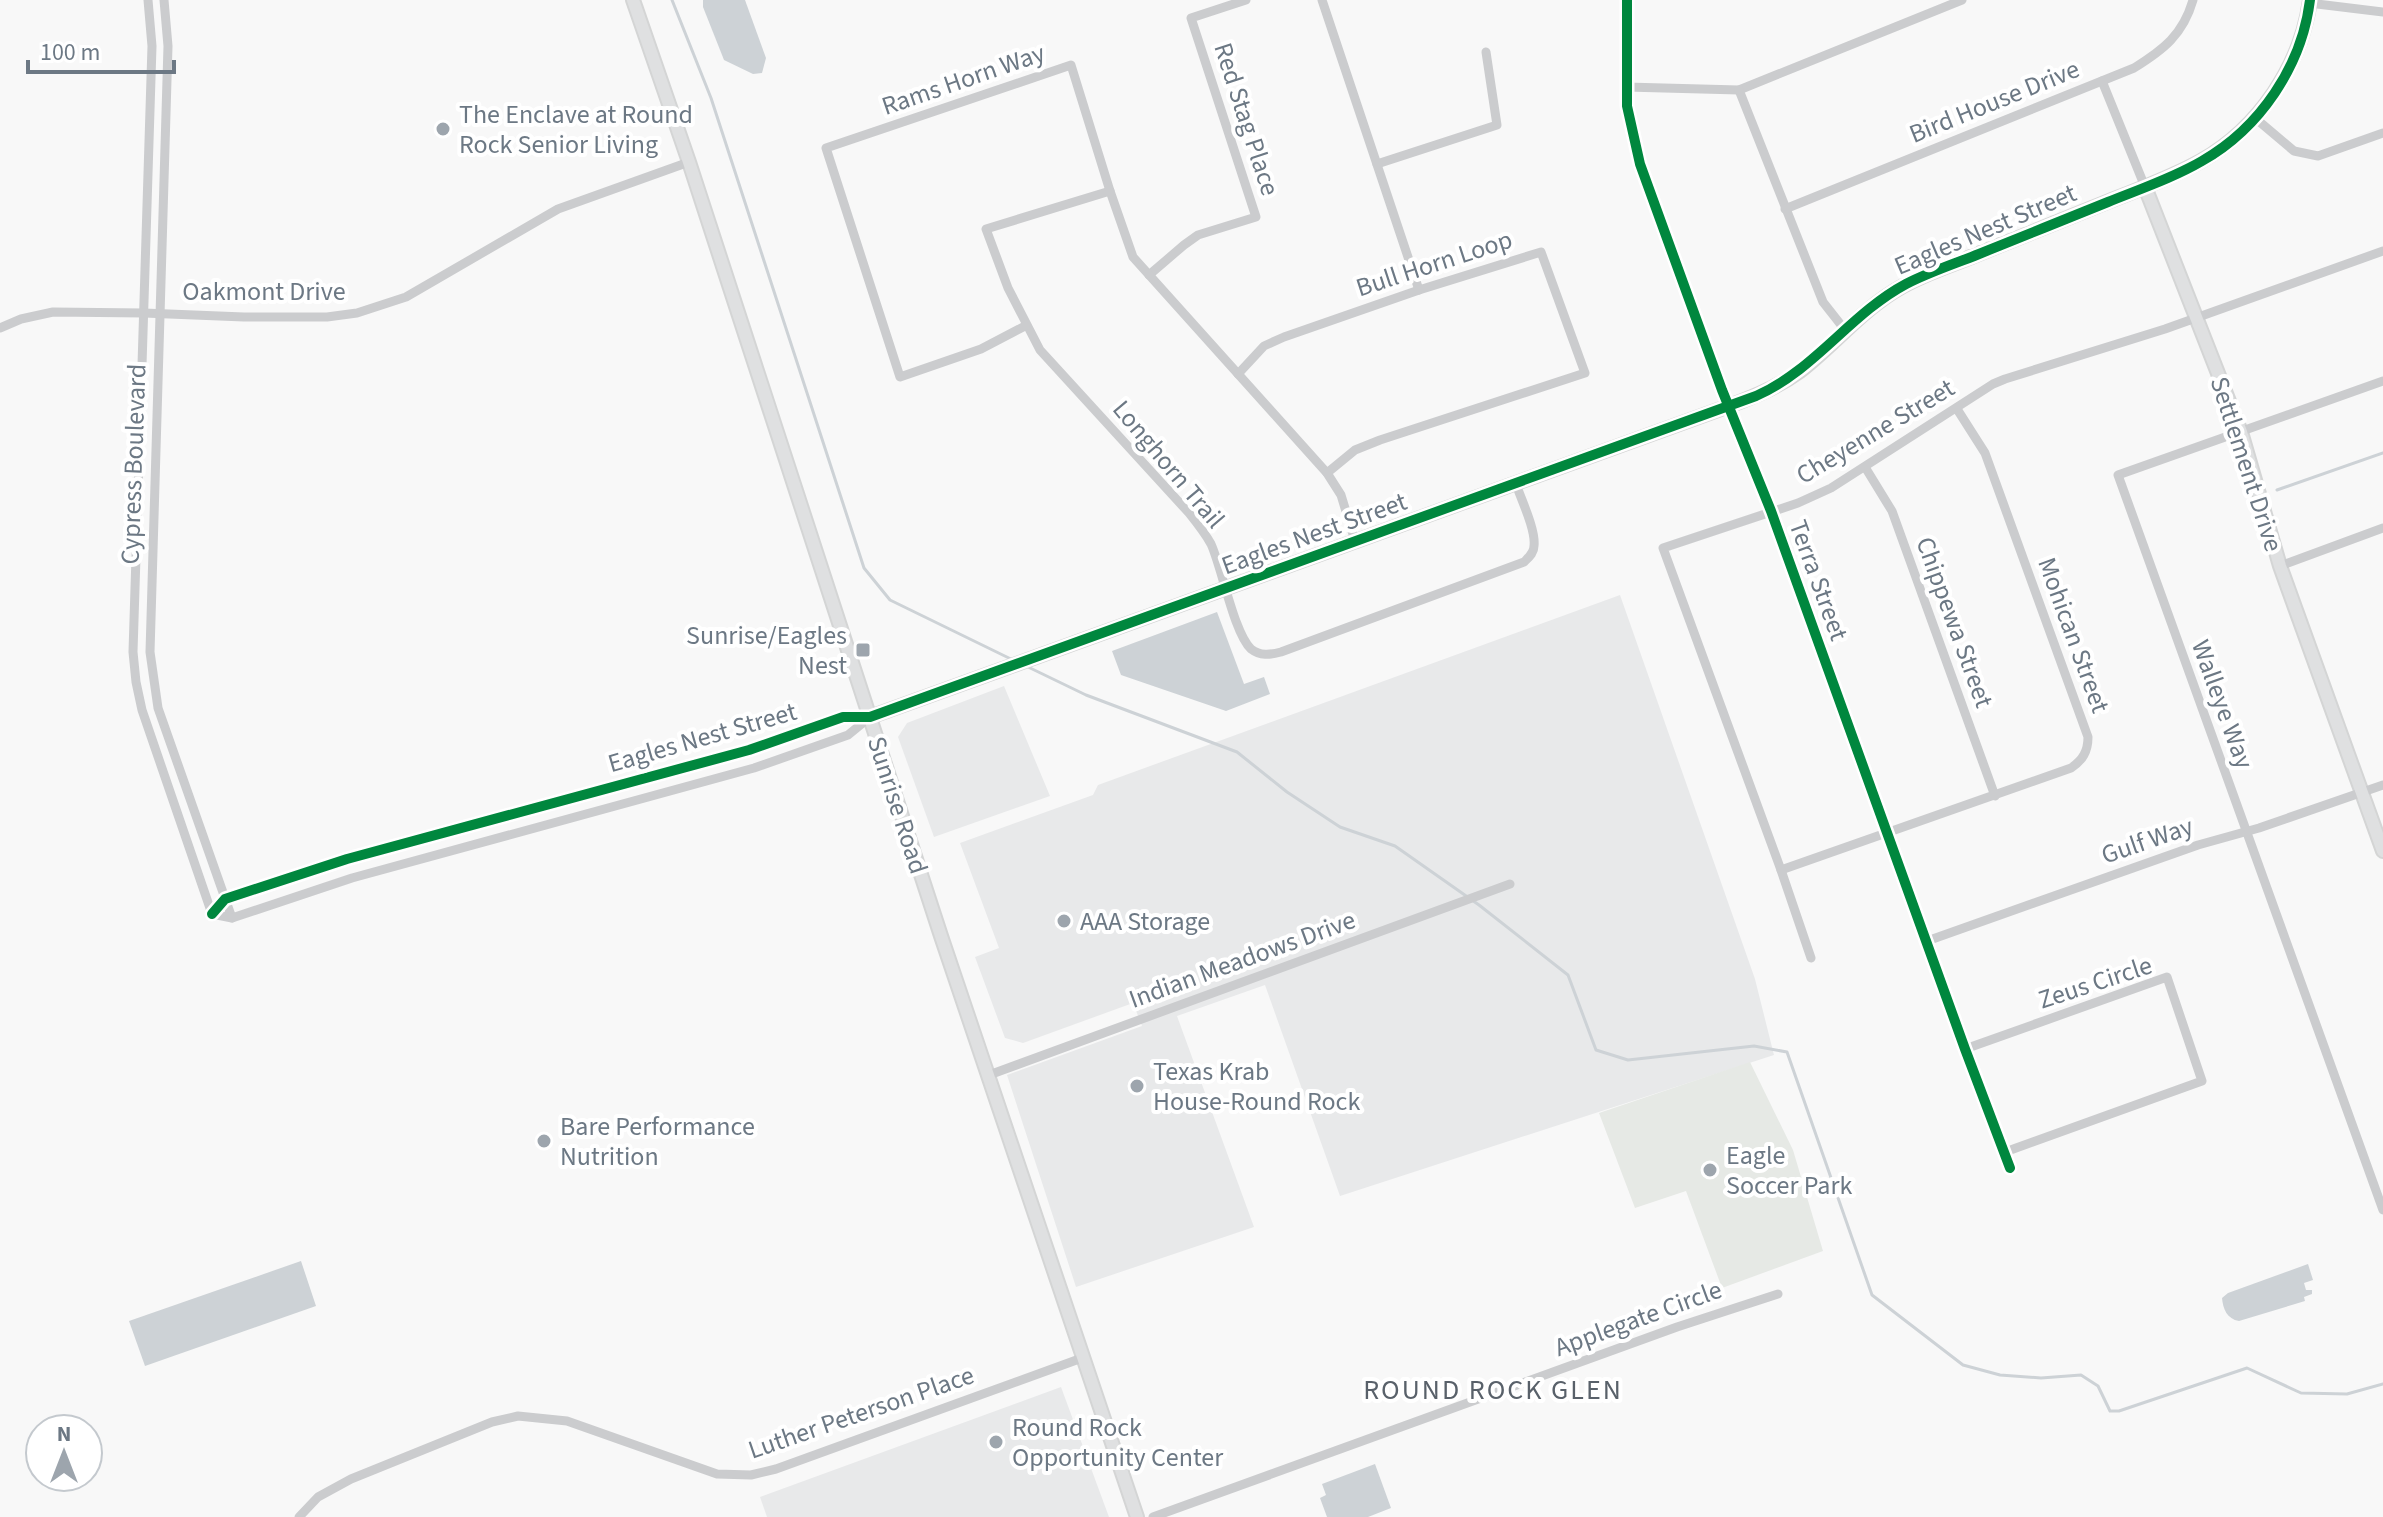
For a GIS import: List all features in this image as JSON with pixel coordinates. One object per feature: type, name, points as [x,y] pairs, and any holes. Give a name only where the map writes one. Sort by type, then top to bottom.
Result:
[{"type":"street","name":"Cypress Boulevard","points":[[148,0],[152,46],[133,622],[136,682],[154,750],[212,914]]},
{"type":"street","name":"Cypress Boulevard","points":[[164,0],[168,46],[150,652],[158,708],[232,918]]},
{"type":"street","name":"Sunrise Road","points":[[633,0],[689,162],[1023,1184],[1137,1517]]},
{"type":"street","name":"Red Stag Place","points":[[1149,275],[1198,235],[1256,217],[1191,18],[1246,0]]},
{"type":"street","points":[[1322,0],[1419,290]]},
{"type":"street","name":"Terra Street","points":[[1627,0],[1626,87],[1629,122],[1640,164],[1728,406],[1771,511],[2010,1168]]},
{"type":"street","points":[[1626,87],[1739,90],[1962,0]]},
{"type":"street","name":"Bird House Drive","points":[[1785,209],[2134,68],[2166,47],[2186,19],[2193,0]]},
{"type":"street","points":[[2310,1],[2383,12]]},
{"type":"street","name":"Eagles Nest Street","points":[[212,914],[232,918],[352,878],[754,768],[848,735],[870,717],[1771,389],[1800,371],[1867,309],[1918,278],[2145,187],[2214,153],[2255,118],[2276,91],[2302,36],[2310,1]]},
{"type":"street","points":[[1377,164],[1497,125],[1486,52]]},
{"type":"street","name":"Rams Horn Way","points":[[1025,326],[981,349],[900,377],[826,148],[1071,65],[1133,257],[1327,473],[1341,495],[1355,541]]},
{"type":"street","name":"Settlement Drive","points":[[2102,81],[2241,432],[2280,566],[2383,851]]},
{"type":"street","points":[[1739,90],[1823,302],[1845,330]]},
{"type":"street","points":[[2255,118],[2294,151],[2318,156],[2383,133]]},
{"type":"street","name":"Oakmont Drive","points":[[0,328],[21,319],[53,312],[285,317],[357,313],[406,297],[558,209],[689,162]]},
{"type":"street","name":"Longhorn Trail","points":[[1110,191],[986,229],[1008,288],[1040,350],[1189,513],[1211,544],[1248,646],[1260,654],[1281,652],[1524,562],[1534,546],[1533,534],[1516,484]]},
{"type":"street","name":"Cheyenne Street","points":[[1811,958],[1663,548],[1809,499],[2005,379],[2197,318],[2383,251]]},
{"type":"street","name":"Bull Horn Loop","points":[[1238,374],[1264,346],[1284,337],[1541,252],[1585,373],[1380,440],[1355,450],[1327,473]]},
{"type":"street","name":"Walleye Way","points":[[2383,381],[2118,475],[2383,1210]]},
{"type":"street","name":"Mohican Street","points":[[1781,870],[1995,796],[2079,763],[2084,755],[2088,737],[1985,453],[1957,409]]},
{"type":"street","name":"Chippewa Street","points":[[1865,467],[1892,511],[1995,796]]},
{"type":"street","points":[[2280,566],[2383,528]]},
{"type":"street","name":"Eagles Nest Street","points":[[225,899],[347,859],[749,750],[843,717],[870,717]]},
{"type":"street","name":"Gulf Way","points":[[1927,941],[2198,845],[2383,785]]},
{"type":"street","name":"Indian Meadows Drive","points":[[989,1075],[1510,884]]},
{"type":"street","points":[[212,914],[225,899]]},
{"type":"street","name":"Zeus Circle","points":[[1965,1049],[2167,977],[2202,1081],[2005,1152]]},
{"type":"street","name":"Applegate Circle","points":[[1153,1517],[1677,1327],[1778,1294]]},
{"type":"street","name":"Luther Peterson Place","points":[[299,1517],[318,1497],[351,1479],[492,1422],[518,1416],[567,1421],[717,1474],[751,1475],[789,1465],[1082,1358]]},
{"type":"shaded area","points":[[703,0],[745,0],[766,58],[762,73],[753,74],[724,60]]},
{"type":"shaded area","points":[[1620,595],[1755,979],[1774,1055],[1340,1196],[1265,985],[1177,1016],[1254,1227],[1076,1287],[1007,1075],[1142,1026],[1133,1003],[1023,1043],[1005,1038],[975,957],[999,948],[960,843],[1093,795],[1098,785]]},
{"type":"shaded area","points":[[1217,612],[1244,684],[1264,677],[1270,694],[1226,711],[1121,675],[1112,651]]},
{"type":"shaded area","points":[[1004,686],[1050,796],[934,837],[898,737],[907,723]]},
{"type":"shaded area","name":"Eagle Soccer Park","points":[[1750,1062],[1793,1150],[1823,1251],[1722,1288],[1686,1191],[1635,1208],[1599,1113]]},
{"type":"shaded area","points":[[301,1261],[316,1306],[145,1366],[129,1321]]},
{"type":"shaded area","points":[[2308,1264],[2313,1280],[2304,1283],[2306,1290],[2312,1290],[2312,1294],[2304,1297],[2305,1301],[2239,1321],[2226,1313],[2222,1298],[2228,1293]]},
{"type":"shaded area","name":"Round Rock Opportunity Center","points":[[1061,1387],[1109,1517],[767,1517],[760,1497]]},
{"type":"shaded area","points":[[1375,1464],[1391,1508],[1368,1517],[1327,1517],[1320,1498],[1326,1495],[1322,1484]]},
{"type":"waterway","points":[[672,0],[711,98],[864,568],[890,600],[1015,661]]},
{"type":"waterway","points":[[2277,490],[2383,453]]},
{"type":"waterway","points":[[1026,666],[1086,695],[1237,752],[1287,792],[1340,827],[1395,846],[1479,905],[1568,975],[1596,1050],[1628,1060],[1754,1046],[1787,1052],[1872,1295],[1963,1365],[2000,1375],[2041,1378],[2081,1375],[2098,1386],[2110,1411],[2119,1411],[2247,1368],[2301,1393],[2347,1394],[2383,1384]]},
{"type":"cycle path","points":[[1627,0],[1627,106],[1640,164],[1722,390],[1771,511],[2010,1168]]},
{"type":"cycle path","points":[[212,914],[225,899],[347,859],[749,750],[843,717],[870,717],[1756,396],[1796,372],[1867,310],[1906,284],[2168,178],[2223,147],[2260,113],[2275,93],[2298,48],[2310,0]]},
{"type":"place","name":"The Enclave at Round Rock Senior Living","points":[[443,129]]},
{"type":"place","name":"Sunrise/Eagles Nest","points":[[863,650]]},
{"type":"place","name":"AAA Storage","points":[[1064,921]]},
{"type":"place","name":"Texas Krab House-Round Rock","points":[[1137,1086]]},
{"type":"place","name":"Bare Performance Nutrition","points":[[544,1141]]},
{"type":"place","name":"Eagle Soccer Park","points":[[1710,1170]]},
{"type":"place","name":"Round Rock Opportunity Center","points":[[996,1442]]},
{"type":"district","name":"ROUND ROCK GLEN","points":[[1493,1389]]}]
